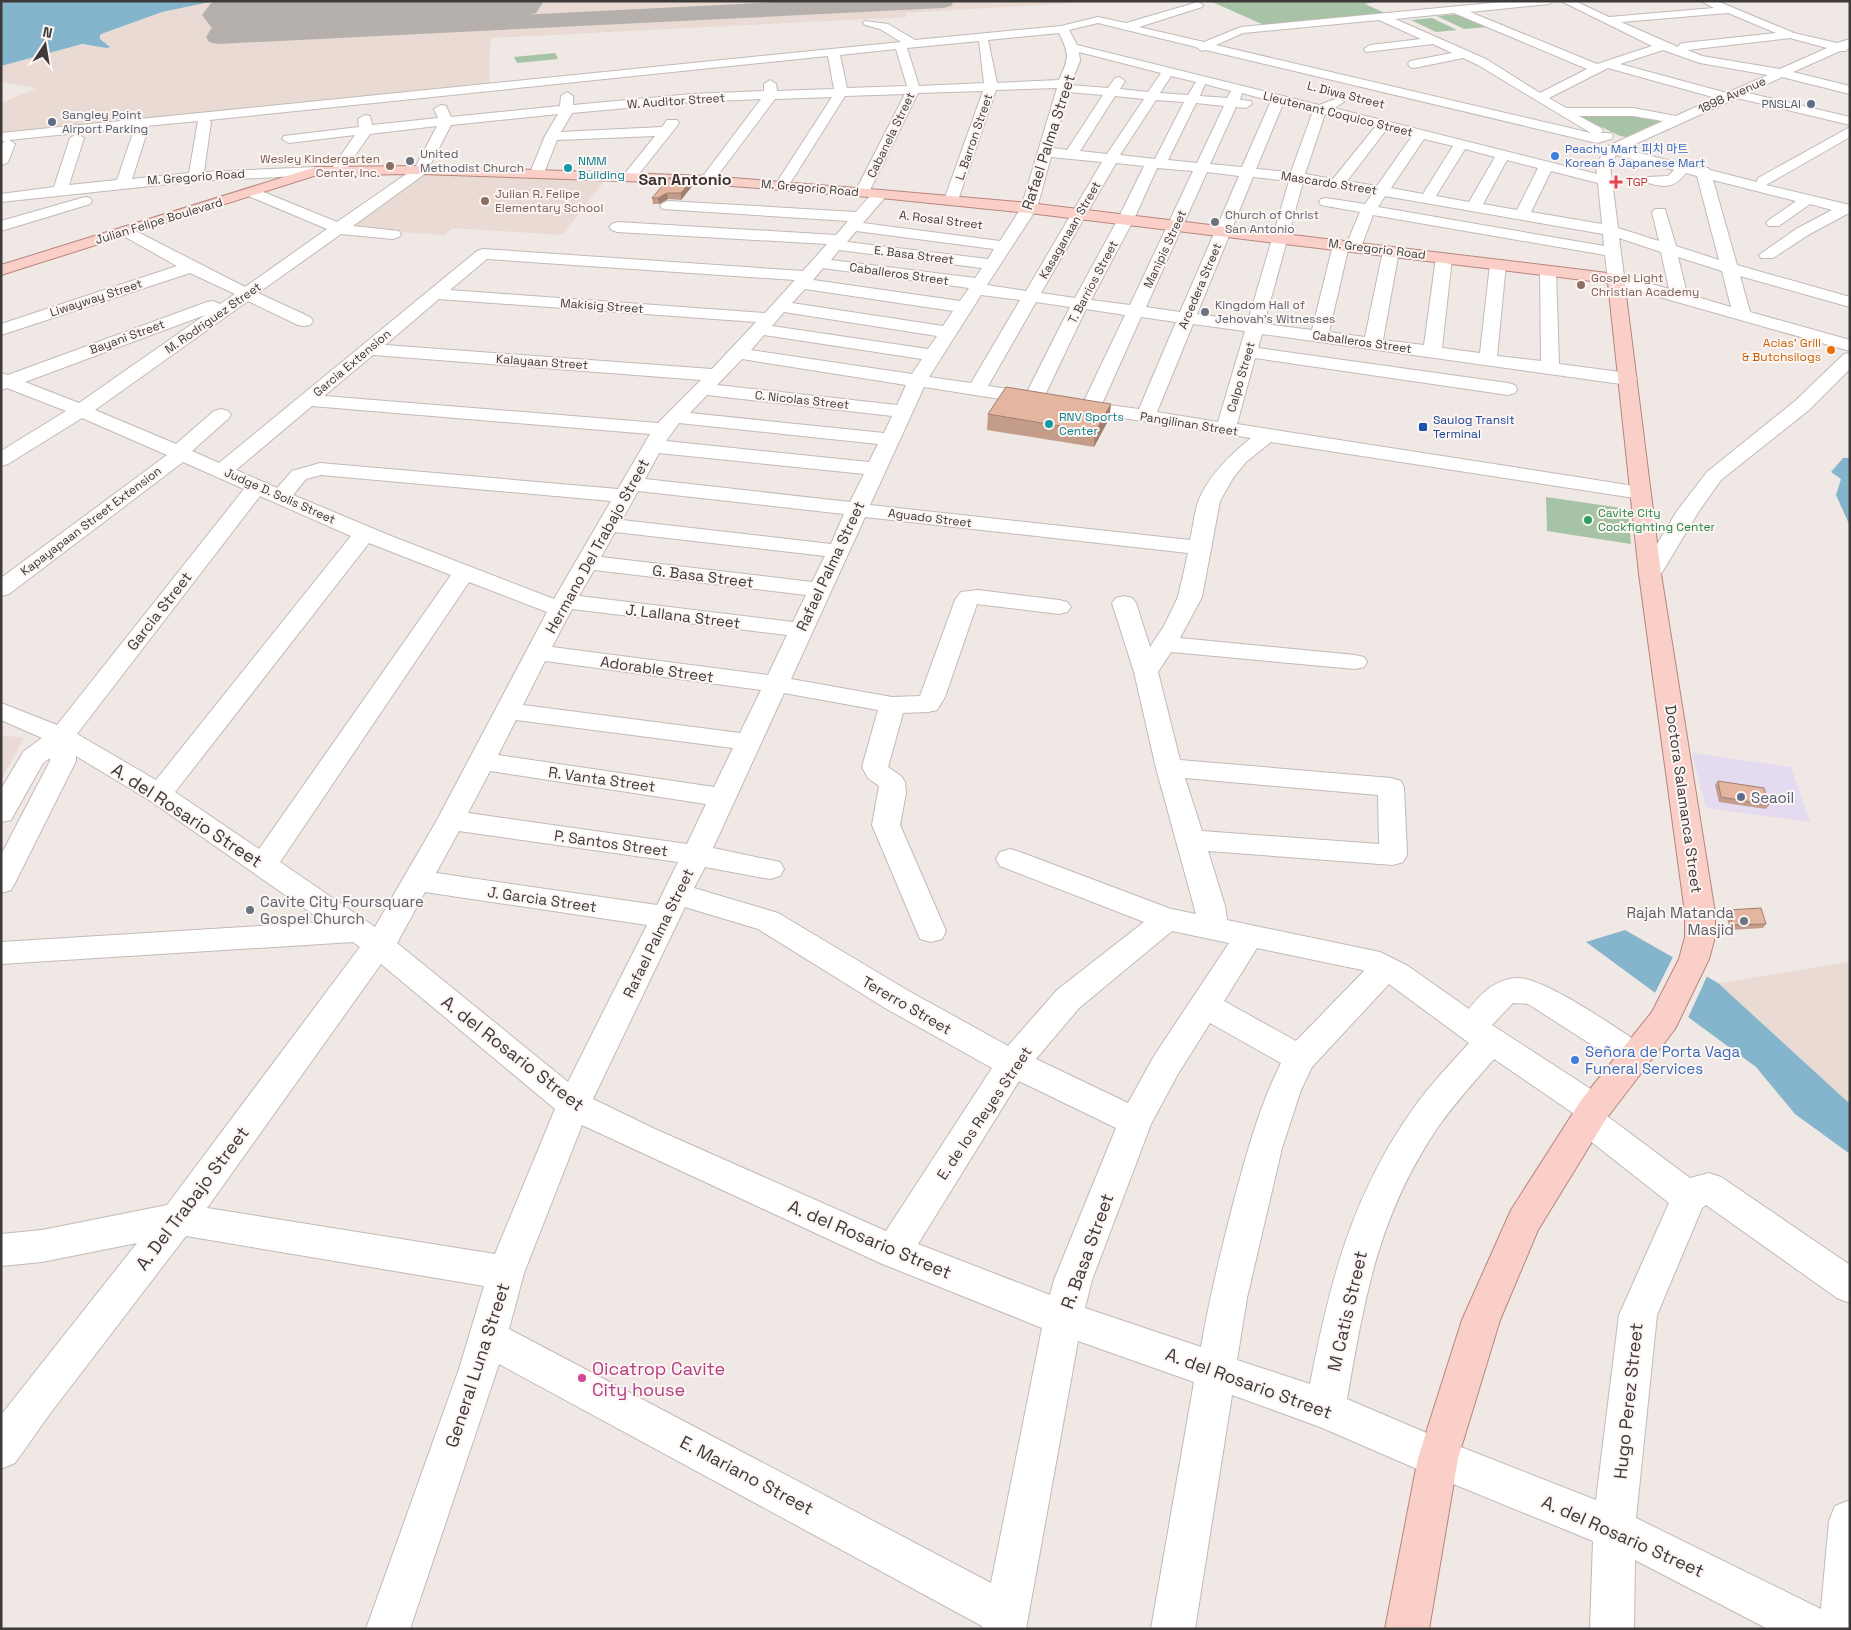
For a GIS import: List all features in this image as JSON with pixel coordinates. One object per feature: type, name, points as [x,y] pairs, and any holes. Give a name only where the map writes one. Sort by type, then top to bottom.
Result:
[{"type":"main road","name":"M. Gregorio Road","points":[[316,171],[421,170],[538,173],[707,180],[862,192],[1126,219],[1616,279]]},
{"type":"main road","name":"Julian Felipe Boulevard","points":[[1,270],[316,171]]},
{"type":"main road","name":"Doctora Salamanca Street","points":[[1408,1629],[1413,1590],[1438,1458],[1481,1320],[1524,1221],[1591,1114],[1664,1020],[1694,959],[1700,937],[1700,913],[1650,574],[1616,279]]},
{"type":"street","points":[[1202,47],[1241,30],[1549,1]]},
{"type":"street","points":[[1566,1],[1638,35],[1700,59],[1780,73],[1850,90]]},
{"type":"street","points":[[1710,3],[1734,6],[1760,22],[1790,36],[1846,46]]},
{"type":"street","points":[[1125,27],[1198,5]]},
{"type":"street","points":[[1582,9],[1610,6]]},
{"type":"street","points":[[1608,20],[1734,6]]},
{"type":"street","points":[[1454,10],[1603,66],[1850,121]]},
{"type":"street","points":[[1,162],[5,141],[561,75],[670,64],[762,61],[1061,29],[1098,20],[1202,47],[1515,121],[1597,139],[1606,136],[1562,112],[1541,97],[1482,62],[1380,16]]},
{"type":"street","points":[[1732,25],[1760,22]]},
{"type":"street","points":[[869,23],[881,24],[892,31],[907,46]]},
{"type":"street","points":[[862,34],[892,31]]},
{"type":"street","points":[[1064,31],[1072,48]]},
{"type":"street","points":[[1638,35],[1657,33]]},
{"type":"street","points":[[1541,97],[1603,66],[1667,47],[1790,36]]},
{"type":"street","points":[[782,186],[841,92],[834,53],[821,40]]},
{"type":"street","points":[[1370,49],[1434,41]]},
{"type":"street","name":"L. Barron Street","points":[[951,200],[991,87],[984,42]]},
{"type":"street","points":[[1448,47],[1476,44]]},
{"type":"street","name":"Cabanela Street","points":[[862,192],[914,89],[907,46]]},
{"type":"street","name":"1898 Avenue","points":[[1609,152],[1780,73],[1846,46]]},
{"type":"street","points":[[707,180],[771,95],[762,61],[745,48]]},
{"type":"street","name":"Lieutenant Coquico Street","points":[[1072,48],[1238,89],[1276,103],[1321,110],[1604,180]]},
{"type":"street","name":"Rafael Palma Street","points":[[573,1105],[696,855],[856,509],[917,382],[932,355],[1030,208],[1064,86],[1074,61],[1072,48]]},
{"type":"street","points":[[1414,64],[1466,54]]},
{"type":"street","points":[[1071,155],[1111,92],[1133,62]]},
{"type":"street","name":"Kasaganaan Street","points":[[976,391],[1111,159],[1168,71]]},
{"type":"street","points":[[538,173],[552,136],[567,110],[567,84],[561,75]]},
{"type":"street","name":"T. Barrios Street","points":[[1034,400],[1081,303],[1202,80]]},
{"type":"street","name":"W. Auditor Street","points":[[289,139],[446,121],[692,98],[914,89],[1064,86],[1191,100],[1230,103],[1276,103]]},
{"type":"street","name":"Manipis Street","points":[[1090,409],[1238,89]]},
{"type":"street","name":"L. Diwa Street","points":[[1321,110],[1350,96],[1332,91]]},
{"type":"street","points":[[421,170],[446,121],[436,98]]},
{"type":"street","points":[[629,177],[692,98]]},
{"type":"street","points":[[337,171],[366,130],[362,100]]},
{"type":"street","name":"Arcedera Street","points":[[1145,417],[1276,103]]},
{"type":"street","name":"Calpo Street","points":[[1226,429],[1297,177],[1321,110]]},
{"type":"street","points":[[1515,121],[1528,116],[1562,112],[1633,112],[1678,120]]},
{"type":"street","points":[[260,172],[289,139],[284,114]]},
{"type":"street","points":[[196,176],[204,122]]},
{"type":"street","points":[[1336,185],[1382,126]]},
{"type":"street","points":[[124,183],[141,129]]},
{"type":"street","points":[[552,136],[665,131]]},
{"type":"street","points":[[1763,181],[1850,131]]},
{"type":"street","points":[[1319,336],[1348,246],[1380,192],[1420,135]]},
{"type":"street","points":[[60,191],[77,138]]},
{"type":"street","points":[[1426,199],[1461,146]]},
{"type":"street","name":"Mascardo Street","points":[[1046,152],[1297,177],[1610,230],[1728,268],[1850,302]]},
{"type":"street","points":[[1609,152],[1703,171],[1808,199],[1848,207]]},
{"type":"street","points":[[1609,152],[1763,181],[1848,207]]},
{"type":"street","name":"Doctora Salamanca Street","points":[[1609,152],[1604,180],[1616,279]]},
{"type":"street","points":[[1474,207],[1502,156]]},
{"type":"street","points":[[1522,215],[1546,166]]},
{"type":"street","points":[[1653,180],[1672,181],[1684,167]]},
{"type":"street","name":"M. Rodriguez Street","points":[[1,460],[82,410],[421,170]]},
{"type":"street","name":"M. Gregorio Road","points":[[1,198],[196,176],[316,171]]},
{"type":"street","points":[[1703,171],[1742,315]]},
{"type":"street","points":[[1,226],[153,180]]},
{"type":"street","points":[[251,192],[340,229],[393,234]]},
{"type":"street","name":"Hermano Del Trabajo Street","points":[[369,938],[389,931],[418,882],[509,711],[562,605],[663,431],[708,382],[738,353],[881,194]]},
{"type":"street","points":[[1292,196],[1612,252]]},
{"type":"street","points":[[1774,223],[1808,199]]},
{"type":"street","points":[[668,206],[860,218],[1004,246]]},
{"type":"street","points":[[1767,255],[1802,232],[1848,207]]},
{"type":"street","points":[[1660,212],[1679,297]]},
{"type":"street","name":"A. Rosal Street","points":[[860,218],[886,213]]},
{"type":"street","name":"E. Basa Street","points":[[616,227],[838,242],[992,264]]},
{"type":"street","name":"A. Rosal Street","points":[[996,227],[1015,229]]},
{"type":"street","points":[[126,231],[191,266],[304,321]]},
{"type":"street","points":[[1373,343],[1391,251]]},
{"type":"street","name":"Garcia Extension","points":[[222,471],[482,254],[804,279]]},
{"type":"street","points":[[1432,352],[1444,258]]},
{"type":"street","name":"Caballeros Street","points":[[819,263],[1136,311],[1628,378]]},
{"type":"street","points":[[1488,359],[1498,264]]},
{"type":"street","name":"Liwayway Street","points":[[1,330],[191,266]]},
{"type":"street","points":[[1548,270],[1550,368]]},
{"type":"street","points":[[804,279],[964,308]]},
{"type":"street","points":[[1616,279],[1850,346]]},
{"type":"street","name":"Bayani Street","points":[[3,381],[248,293]]},
{"type":"street","name":"Makisig Street","points":[[435,294],[770,318]]},
{"type":"street","points":[[770,318],[948,332]]},
{"type":"street","points":[[770,318],[932,355]]},
{"type":"street","name":"Kalayaan Street","points":[[369,349],[708,382]]},
{"type":"street","points":[[1248,352],[1508,389]]},
{"type":"street","name":"Pangilinan Street","points":[[738,353],[1641,493]]},
{"type":"street","points":[[1650,574],[1683,519],[1714,476],[1782,422],[1836,374],[1850,358]]},
{"type":"street","name":"Judge D. Solis Street","points":[[3,381],[82,410],[280,498],[365,533],[464,572],[562,605]]},
{"type":"street","name":"C. Nicolas Street","points":[[708,382],[903,411]]},
{"type":"street","points":[[307,400],[663,431],[889,439]]},
{"type":"street","name":"Kapayapaan Street Extension","points":[[1,589],[180,453],[221,415]]},
{"type":"street","points":[[663,431],[875,469]]},
{"type":"street","points":[[1146,672],[1190,597],[1209,501],[1224,475],[1239,458],[1267,435]]},
{"type":"street","name":"Aguado Street","points":[[280,498],[299,475],[320,469],[628,490],[856,509],[1199,548]]},
{"type":"street","name":"Garcia Street","points":[[1,813],[33,757],[62,736],[256,487]]},
{"type":"street","points":[[608,526],[837,551]]},
{"type":"street","points":[[159,794],[365,533]]},
{"type":"street","name":"G. Basa Street","points":[[588,562],[819,590]]},
{"type":"street","points":[[263,865],[464,572]]},
{"type":"street","name":"Adorable Street","points":[[539,653],[775,684],[892,705],[928,704],[967,600],[970,597],[1059,608]]},
{"type":"street","points":[[1124,604],[1146,672],[1169,768],[1192,840],[1210,906],[1213,927]]},
{"type":"street","name":"J. Lallana Street","points":[[562,605],[801,630]]},
{"type":"street","points":[[1164,644],[1355,662]]},
{"type":"street","points":[[892,705],[875,767],[877,772],[892,782],[893,788],[886,814],[886,825],[931,931]]},
{"type":"street","name":"A. del Rosario Street","points":[[1,711],[62,736],[159,794],[369,938],[573,1105],[652,1143],[893,1251],[1063,1318],[1325,1409],[1438,1458],[1614,1529],[1649,1544],[1815,1629]]},
{"type":"street","points":[[509,711],[748,742]]},
{"type":"street","points":[[1,883],[63,761],[62,736]]},
{"type":"street","name":"R. Vanta Street","points":[[481,761],[723,797]]},
{"type":"street","points":[[1169,768],[1391,787],[1393,854],[1192,840]]},
{"type":"street","name":"P. Santos Street","points":[[451,820],[696,855],[770,868]]},
{"type":"street","points":[[1010,859],[1167,919],[1353,956],[1386,967],[1591,1114],[1689,1198],[1699,1190],[1709,1188],[1850,1286]]},
{"type":"street","name":"J. Garcia Street","points":[[418,882],[671,905]]},
{"type":"street","name":"Tererro Street","points":[[671,905],[768,921],[904,1004],[980,1047],[1135,1122]]},
{"type":"street","name":"E. de los Reyes Street","points":[[893,1251],[1014,1063],[1068,999],[1167,919]]},
{"type":"street","name":"R. Basa Street","points":[[1005,1622],[1063,1318],[1074,1280],[1135,1122],[1166,1065],[1250,935]]},
{"type":"street","points":[[1,953],[369,938]]},
{"type":"street","name":"A. Del Trabajo Street","points":[[1,1449],[36,1401],[178,1220],[369,938]]},
{"type":"street","points":[[1174,1629],[1228,1298],[1265,1148],[1284,1090],[1300,1058],[1386,967]]},
{"type":"street","name":"M Catis Street","points":[[1325,1409],[1354,1268],[1372,1218],[1395,1169],[1420,1126],[1450,1087],[1482,1034],[1488,1007],[1502,994],[1516,990],[1536,994],[1636,1058]]},
{"type":"street","points":[[1205,1005],[1300,1058]]},
{"type":"street","name":"General Luna Street","points":[[388,1629],[487,1337],[506,1273],[573,1105]]},
{"type":"street","name":"Hugo Perez Street","points":[[1612,1629],[1614,1529],[1638,1315],[1689,1198]]},
{"type":"street","points":[[1,1250],[42,1246],[178,1220],[506,1273]]},
{"type":"street","name":"E. Mariano Street","points":[[487,1337],[1005,1622]]},
{"type":"street","points":[[1841,1629],[1850,1521]]},
{"type":"shaded area","points":[[215,1],[1109,1],[905,13],[907,17],[491,38],[490,89],[1,138],[1,103],[36,88],[1,82],[1,66],[76,45],[110,46],[100,39],[101,34],[162,12]]},
{"type":"shaded area","name":"Julian R. Felipe Elementary School","points":[[420,172],[606,179],[562,235],[452,228],[445,235],[343,228]]},
{"type":"shaded area","points":[[1,735],[24,738],[1,780]]},
{"type":"shaded area","points":[[1692,753],[1791,767],[1810,822],[1706,808]]},
{"type":"shaded area","points":[[1850,962],[1850,1104],[1718,983]]},
{"type":"green space","points":[[1210,1],[1381,1],[1365,4],[1387,14],[1264,25]]},
{"type":"green space","points":[[1459,14],[1487,27],[1464,29],[1437,16]]},
{"type":"green space","points":[[1432,18],[1457,30],[1436,32],[1411,20]]},
{"type":"green space","points":[[555,53],[558,59],[517,63],[514,57]]},
{"type":"green space","points":[[1626,113],[1663,120],[1626,137],[1620,136],[1575,114]]},
{"type":"green space","name":"Cavite City Cockfighting Center","points":[[1546,497],[1628,509],[1631,544],[1547,531]]},
{"type":"water","points":[[1,1],[215,1],[162,12],[104,33],[100,35],[100,39],[110,47],[107,48],[82,44],[1,66]]},
{"type":"water","points":[[1843,458],[1850,458],[1850,526],[1836,495],[1841,479],[1831,472]]},
{"type":"water","points":[[1625,930],[1718,983],[1850,1104],[1850,1154],[1795,1114],[1756,1067],[1586,942]]},
{"type":"pier","points":[[1674,955],[1708,974],[1687,1020],[1654,995]]},
{"type":"building","points":[[669,178],[693,179],[681,193],[667,193],[658,198],[652,198]]},
{"type":"building","points":[[1006,387],[1111,404],[1095,432],[988,414]]},
{"type":"building","name":"Seaoil","points":[[1718,781],[1764,788],[1769,805],[1721,797]]},
{"type":"building","name":"Rajah Matanda Masjid","points":[[1761,908],[1766,924],[1733,925],[1728,910]]},
{"type":"taxiway","points":[[231,15],[218,37],[943,1]]},
{"type":"runway","points":[[231,15],[516,1]]},
{"type":"place","name":"PNSLAI","points":[[1811,104]]},
{"type":"place","name":"Sangley Point Airport Parking","points":[[52,122]]},
{"type":"place","name":"Peachy Mart 피치 마트 Korean & Japanese Mart","points":[[1555,156]]},
{"type":"place","name":"United Methodist Church","points":[[410,161]]},
{"type":"place","name":"Wesley Kindergarten Center, Inc.","points":[[390,166]]},
{"type":"place","name":"NMM Building","points":[[568,168]]},
{"type":"place","name":"TGP","points":[[1616,182]]},
{"type":"place","name":"Julian R. Felipe Elementary School","points":[[485,201]]},
{"type":"place","name":"Church of Christ San Antonio","points":[[1215,222]]},
{"type":"place","name":"Gospel Light Christian Academy","points":[[1581,285]]},
{"type":"place","name":"Kingdom Hall of Jehovah's Witnesses","points":[[1205,312]]},
{"type":"place","name":"Acias' Grill & Butchsilogs","points":[[1831,350]]},
{"type":"place","name":"RNV Sports Center","points":[[1049,424]]},
{"type":"place","name":"Saulog Transit Terminal","points":[[1423,427]]},
{"type":"place","name":"Cavite City Cockfighting Center","points":[[1588,520]]},
{"type":"place","name":"Seaoil","points":[[1741,797]]},
{"type":"place","name":"Cavite City Foursquare Gospel Church","points":[[250,910]]},
{"type":"place","name":"Rajah Matanda Masjid","points":[[1744,921]]},
{"type":"place","name":"Señora de Porta Vaga Funeral Services","points":[[1575,1060]]},
{"type":"place","name":"Oicatrop Cavite City house","points":[[582,1378]]},
{"type":"district","name":"San Antonio","points":[[685,179]]}]
